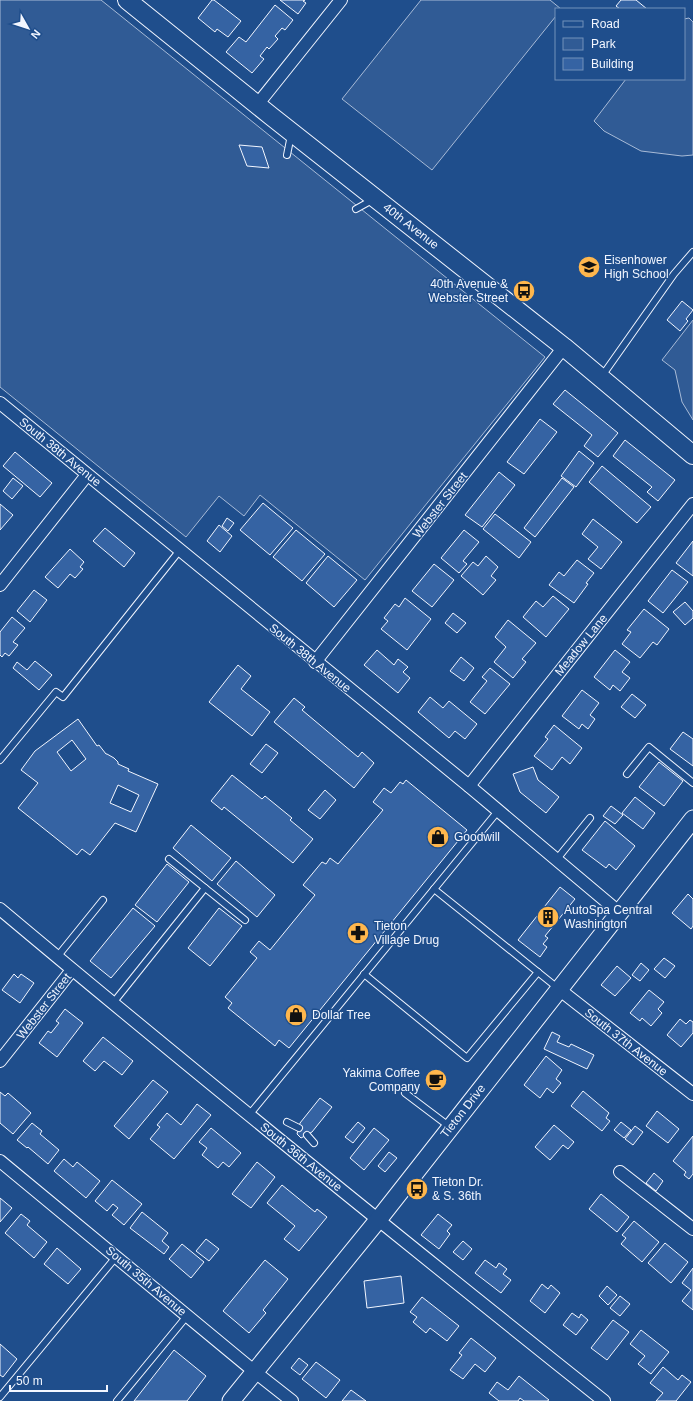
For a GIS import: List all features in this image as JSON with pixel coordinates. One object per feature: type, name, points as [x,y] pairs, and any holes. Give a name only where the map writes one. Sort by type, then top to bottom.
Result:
[{"type":"main road","name":"40th Avenue","points":[[127,0],[257,105],[564,347],[693,455]]},
{"type":"main road","name":"Tieton Drive","points":[[231,1401],[378,1220],[693,819]]},
{"type":"street","points":[[257,105],[341,0]]},
{"type":"street","name":"Webster Street","points":[[315,662],[564,347]]},
{"type":"street","name":"South 38th Avenue","points":[[0,404],[498,810],[620,913]]},
{"type":"street","points":[[0,585],[87,475]]},
{"type":"street","name":"Meadow Lane","points":[[468,786],[693,504]]},
{"type":"street","name":"South 36th Avenue","points":[[0,909],[249,1115],[604,1401]]},
{"type":"street","name":"Webster Street","points":[[0,1061],[72,970]]},
{"type":"street","name":"South 37th Avenue","points":[[560,990],[693,1094]]},
{"type":"street","name":"South 35th Avenue","points":[[0,1161],[292,1401]]},
{"type":"street","points":[[620,1172],[693,1229]]},
{"type":"lane","points":[[287,155],[292,132]]},
{"type":"lane","points":[[356,209],[375,198]]},
{"type":"lane","points":[[601,378],[674,274],[693,252]]},
{"type":"lane","points":[[0,760],[56,692],[63,697],[180,550]]},
{"type":"lane","points":[[627,774],[648,747],[693,783]]},
{"type":"lane","points":[[249,1115],[498,810]]},
{"type":"lane","points":[[557,859],[590,818]]},
{"type":"lane","points":[[169,859],[246,920]]},
{"type":"lane","points":[[113,1003],[205,888]]},
{"type":"lane","points":[[434,889],[560,990]]},
{"type":"lane","points":[[57,957],[103,900]]},
{"type":"lane","points":[[364,974],[466,1058],[538,972]]},
{"type":"lane","points":[[405,1093],[451,1127]]},
{"type":"lane","points":[[287,1122],[299,1128]]},
{"type":"lane","points":[[307,1135],[314,1143]]},
{"type":"lane","points":[[0,1397],[116,1257]]},
{"type":"lane","points":[[117,1401],[187,1316]]},
{"type":"green space","points":[[0,0],[101,0],[545,357],[365,580],[260,495],[244,516],[219,496],[186,537],[0,387]]},
{"type":"green space","points":[[421,0],[550,0],[560,8],[555,8],[555,17],[432,170],[342,99]]},
{"type":"green space","points":[[689,18],[693,22],[693,155],[682,156],[641,151],[604,131],[594,121],[625,80],[685,80],[685,19]]},
{"type":"green space","points":[[693,320],[693,420],[682,402],[675,370],[662,360]]},
{"type":"building","points":[[212,0],[241,21],[228,37],[217,29],[215,32],[198,18]]},
{"type":"building","points":[[280,0],[305,0],[303,1],[306,3],[298,14]]},
{"type":"building","points":[[621,0],[636,0],[646,8],[619,8],[616,6]]},
{"type":"building","points":[[275,5],[293,20],[285,30],[282,28],[275,36],[278,39],[269,49],[267,47],[260,56],[264,59],[252,73],[226,52],[239,37],[246,42]]},
{"type":"building","points":[[239,145],[262,147],[269,168],[247,166]]},
{"type":"building","points":[[682,301],[693,310],[686,319],[688,321],[680,331],[667,320]]},
{"type":"building","points":[[565,390],[618,433],[598,457],[584,446],[592,435],[553,404]]},
{"type":"building","points":[[540,419],[557,432],[524,474],[507,462]]},
{"type":"building","points":[[625,440],[675,480],[658,501],[647,492],[652,487],[613,456]]},
{"type":"building","points":[[579,451],[594,463],[576,487],[561,476]]},
{"type":"building","points":[[15,452],[52,483],[40,497],[3,466]]},
{"type":"building","points":[[602,466],[651,507],[637,523],[589,482]]},
{"type":"building","points":[[499,472],[515,485],[482,527],[465,515]]},
{"type":"building","points":[[13,478],[23,486],[12,499],[3,491]]},
{"type":"building","points":[[562,478],[574,487],[535,537],[524,528]]},
{"type":"building","points":[[263,503],[293,528],[270,555],[240,530]]},
{"type":"building","points":[[0,504],[13,515],[0,530]]},
{"type":"building","points":[[495,514],[531,542],[519,558],[483,529]]},
{"type":"building","points":[[227,518],[234,523],[228,531],[222,526]]},
{"type":"building","points":[[593,519],[622,542],[601,569],[588,559],[598,547],[582,534]]},
{"type":"building","points":[[219,525],[232,536],[220,552],[207,541]]},
{"type":"building","points":[[105,528],[135,553],[124,567],[93,541]]},
{"type":"building","points":[[296,530],[325,554],[302,581],[273,557]]},
{"type":"building","points":[[464,530],[479,542],[463,561],[467,564],[459,573],[441,558]]},
{"type":"building","points":[[693,541],[693,576],[676,563]]},
{"type":"building","points":[[70,549],[84,562],[80,567],[83,569],[75,578],[70,574],[58,588],[45,577]]},
{"type":"building","points":[[328,556],[357,580],[334,607],[306,583]]},
{"type":"building","points":[[486,556],[498,567],[491,576],[496,580],[483,595],[461,576],[473,562],[478,566]]},
{"type":"building","points":[[577,560],[594,573],[574,603],[549,585],[559,572],[564,576]]},
{"type":"building","points":[[434,564],[454,580],[432,607],[412,591]]},
{"type":"building","points":[[672,570],[688,582],[663,613],[648,601]]},
{"type":"building","points":[[34,590],[47,600],[30,622],[17,611]]},
{"type":"building","points":[[553,596],[569,609],[546,637],[523,617],[536,601],[543,607]]},
{"type":"building","points":[[405,598],[431,619],[407,650],[381,629],[388,621],[384,618],[395,604],[399,607]]},
{"type":"building","points":[[685,602],[693,611],[693,618],[685,625],[673,612]]},
{"type":"building","points":[[644,609],[669,629],[657,645],[653,642],[640,658],[622,644],[631,632],[627,630]]},
{"type":"building","points":[[453,613],[466,623],[457,633],[445,623]]},
{"type":"building","points":[[12,617],[25,628],[13,642],[18,645],[9,656],[5,653],[2,657],[0,655],[0,632]]},
{"type":"building","points":[[508,620],[536,643],[522,659],[526,662],[513,678],[494,662],[506,647],[495,637]]},
{"type":"building","points":[[377,650],[394,665],[398,659],[408,667],[403,672],[410,678],[398,693],[364,665]]},
{"type":"building","points":[[615,650],[630,662],[622,672],[630,678],[620,691],[613,685],[610,690],[594,677]]},
{"type":"building","points":[[461,657],[474,668],[464,681],[450,671]]},
{"type":"building","points":[[35,661],[52,675],[39,690],[13,668],[17,662],[27,670]]},
{"type":"building","points":[[238,665],[251,676],[241,689],[270,712],[252,736],[209,702]]},
{"type":"building","points":[[490,668],[510,684],[485,714],[470,702],[487,681],[482,677]]},
{"type":"building","points":[[582,690],[599,703],[590,715],[595,719],[588,729],[582,724],[579,729],[562,716]]},
{"type":"building","points":[[632,694],[646,705],[635,718],[621,707]]},
{"type":"building","points":[[430,697],[443,708],[449,701],[477,724],[465,739],[455,731],[449,738],[418,712]]},
{"type":"building","points":[[294,698],[305,707],[302,710],[358,757],[362,752],[374,763],[354,788],[274,722]]},
{"type":"building","points":[[78,719],[97,746],[99,745],[106,754],[118,762],[118,764],[129,769],[128,771],[158,784],[136,832],[115,823],[90,855],[82,849],[77,855],[18,808],[38,783],[21,770],[35,751]],"holes":[[[72,740],[86,759],[71,771],[57,752]],[[118,785],[139,795],[131,812],[110,803]]]},
{"type":"building","points":[[554,725],[582,748],[570,764],[562,757],[552,770],[534,756],[548,739],[545,737]]},
{"type":"building","points":[[683,732],[693,739],[693,766],[670,749]]},
{"type":"building","points":[[266,744],[278,753],[262,773],[250,764]]},
{"type":"building","points":[[659,762],[683,781],[664,806],[639,787]]},
{"type":"building","points":[[533,767],[538,780],[559,797],[546,813],[520,792],[513,774]]},
{"type":"building","points":[[232,775],[262,799],[265,796],[292,818],[290,820],[313,839],[293,863],[224,807],[222,810],[211,801]]},
{"type":"building","points":[[406,780],[467,830],[289,1048],[279,1040],[275,1046],[228,1008],[232,1003],[225,997],[257,958],[250,952],[259,941],[270,950],[315,895],[303,885],[322,862],[326,864],[330,858],[338,864],[383,810],[373,802],[384,788],[391,793],[400,782],[403,784]]},
{"type":"building","points":[[325,790],[336,800],[320,819],[308,810]]},
{"type":"building","points":[[635,797],[655,813],[643,829],[622,813]]},
{"type":"building","points":[[611,806],[623,815],[615,824],[603,816]]},
{"type":"building","points":[[605,821],[635,846],[616,870],[609,864],[606,868],[582,850]]},
{"type":"building","points":[[191,825],[231,858],[212,881],[173,848]]},
{"type":"building","points":[[236,861],[275,895],[257,917],[217,884]]},
{"type":"building","points":[[167,864],[189,882],[157,922],[135,905]]},
{"type":"building","name":"AutoSpa Central Washington","points":[[560,887],[575,899],[545,936],[548,938],[543,944],[547,947],[540,957],[518,940]]},
{"type":"building","points":[[688,894],[693,899],[693,926],[691,929],[672,913]]},
{"type":"building","points":[[133,908],[155,926],[111,978],[90,961]]},
{"type":"building","points":[[219,908],[242,926],[210,966],[188,948]]},
{"type":"building","points":[[664,958],[675,966],[665,978],[654,969]]},
{"type":"building","points":[[641,963],[649,970],[640,981],[632,975]]},
{"type":"building","points":[[617,966],[631,978],[615,996],[601,985]]},
{"type":"building","points":[[14,974],[18,978],[21,974],[34,983],[20,1003],[2,990]]},
{"type":"building","points":[[649,990],[664,1002],[658,1009],[662,1013],[651,1026],[642,1018],[640,1021],[630,1013]]},
{"type":"building","points":[[65,1009],[83,1023],[57,1057],[39,1043],[48,1031],[51,1033],[59,1023],[56,1021]]},
{"type":"building","points":[[680,1019],[686,1024],[690,1020],[693,1022],[693,1033],[681,1047],[667,1035]]},
{"type":"building","points":[[552,1032],[560,1036],[557,1042],[569,1047],[571,1044],[594,1055],[587,1069],[544,1049]]},
{"type":"building","points":[[103,1037],[133,1061],[122,1075],[104,1061],[95,1071],[83,1061]]},
{"type":"building","points":[[546,1056],[562,1070],[556,1079],[561,1083],[553,1093],[547,1088],[540,1098],[524,1085]]},
{"type":"building","name":"Yakima Coffee Company","points":[[437,1072],[444,1078],[436,1087],[429,1082]]},
{"type":"building","points":[[153,1080],[168,1092],[129,1139],[114,1126]]},
{"type":"building","points":[[583,1091],[609,1113],[606,1118],[610,1121],[602,1131],[571,1106]]},
{"type":"building","points":[[0,1092],[5,1096],[8,1093],[31,1113],[13,1134],[0,1123]]},
{"type":"building","points":[[320,1098],[332,1107],[312,1132],[301,1138],[297,1134],[300,1123]]},
{"type":"building","points":[[197,1104],[211,1115],[174,1159],[150,1139],[160,1127],[157,1125],[167,1113],[181,1125]]},
{"type":"building","points":[[657,1111],[679,1129],[668,1143],[646,1126]]},
{"type":"building","points":[[358,1122],[365,1128],[353,1143],[345,1137]]},
{"type":"building","points":[[621,1122],[631,1130],[624,1138],[614,1130]]},
{"type":"building","points":[[32,1123],[42,1131],[40,1134],[59,1150],[48,1164],[17,1140]]},
{"type":"building","points":[[554,1125],[574,1142],[568,1149],[563,1145],[550,1160],[535,1147]]},
{"type":"building","points":[[635,1126],[643,1132],[633,1145],[625,1139]]},
{"type":"building","points":[[211,1128],[241,1153],[229,1167],[223,1162],[218,1168],[202,1155],[207,1148],[199,1142]]},
{"type":"building","points":[[374,1128],[389,1140],[364,1170],[350,1158]]},
{"type":"building","points":[[693,1136],[693,1174],[689,1179],[684,1175],[686,1172],[673,1161]]},
{"type":"building","points":[[389,1152],[397,1158],[385,1172],[378,1166]]},
{"type":"building","points":[[64,1159],[73,1167],[77,1162],[100,1181],[86,1198],[54,1171]]},
{"type":"building","points":[[257,1162],[275,1177],[251,1208],[232,1194]]},
{"type":"building","points":[[654,1173],[663,1181],[656,1191],[646,1183]]},
{"type":"building","points":[[112,1180],[142,1204],[124,1225],[112,1215],[118,1208],[113,1204],[107,1211],[95,1201]]},
{"type":"building","points":[[282,1185],[315,1212],[317,1209],[327,1217],[299,1251],[284,1239],[295,1226],[267,1203]]},
{"type":"building","points":[[601,1194],[629,1217],[617,1232],[589,1209]]},
{"type":"building","points":[[0,1198],[12,1208],[0,1222]]},
{"type":"building","points":[[142,1212],[168,1233],[162,1241],[169,1247],[164,1254],[130,1228]]},
{"type":"building","points":[[21,1214],[30,1221],[27,1225],[47,1242],[34,1258],[5,1233]]},
{"type":"building","points":[[438,1214],[452,1225],[447,1231],[450,1234],[439,1249],[421,1235]]},
{"type":"building","points":[[634,1221],[659,1242],[642,1262],[621,1244],[626,1238],[622,1235]]},
{"type":"building","points":[[206,1239],[219,1249],[209,1261],[196,1251]]},
{"type":"building","points":[[463,1241],[472,1249],[463,1260],[453,1252]]},
{"type":"building","points":[[665,1243],[688,1262],[671,1283],[648,1263]]},
{"type":"building","points":[[182,1244],[204,1262],[191,1278],[169,1259]]},
{"type":"building","points":[[57,1248],[81,1269],[68,1284],[44,1264]]},
{"type":"building","points":[[265,1260],[288,1279],[263,1310],[266,1313],[249,1333],[223,1311]]},
{"type":"building","points":[[485,1260],[496,1268],[499,1263],[507,1269],[503,1274],[511,1280],[501,1293],[475,1273]]},
{"type":"building","points":[[693,1268],[693,1310],[682,1301],[691,1290],[682,1283]]},
{"type":"building","points":[[401,1276],[404,1303],[367,1308],[364,1281]]},
{"type":"building","points":[[542,1284],[548,1289],[551,1285],[560,1293],[545,1313],[530,1301]]},
{"type":"building","points":[[607,1286],[617,1295],[608,1305],[599,1296]]},
{"type":"building","points":[[620,1296],[630,1304],[620,1316],[610,1308]]},
{"type":"building","points":[[422,1297],[459,1326],[447,1341],[430,1328],[426,1333],[413,1322],[417,1317],[410,1312]]},
{"type":"building","points":[[572,1313],[579,1318],[581,1314],[588,1320],[576,1335],[563,1325]]},
{"type":"building","points":[[613,1320],[629,1332],[607,1360],[591,1348]]},
{"type":"building","points":[[641,1330],[669,1352],[651,1374],[638,1364],[645,1356],[630,1344]]},
{"type":"building","points":[[471,1338],[496,1358],[485,1372],[475,1364],[463,1379],[450,1370],[462,1355],[459,1353]]},
{"type":"building","points":[[0,1344],[17,1359],[3,1377],[0,1375]]},
{"type":"building","points":[[174,1350],[206,1376],[187,1401],[134,1401]]},
{"type":"building","points":[[299,1358],[308,1365],[300,1375],[291,1368]]},
{"type":"building","points":[[316,1362],[340,1380],[326,1398],[302,1379]]},
{"type":"building","points":[[663,1367],[678,1380],[682,1375],[691,1382],[676,1401],[656,1401],[663,1393],[650,1383]]},
{"type":"building","points":[[519,1376],[549,1400],[524,1401],[520,1398],[518,1401],[499,1401],[489,1393],[497,1382],[508,1390]]},
{"type":"building","points":[[351,1390],[366,1401],[342,1401]]},
{"type":"place","name":"Eisenhower High School","points":[[589,267]]},
{"type":"place","name":"40th Avenue & Webster Street","points":[[524,291]]},
{"type":"place","name":"Goodwill","points":[[438,837]]},
{"type":"place","name":"AutoSpa Central Washington","points":[[548,917]]},
{"type":"place","name":"Tieton Village Drug","points":[[358,933]]},
{"type":"place","name":"Dollar Tree","points":[[296,1015]]},
{"type":"place","name":"Yakima Coffee Company","points":[[436,1080]]},
{"type":"place","name":"Tieton Dr. & S. 36th","points":[[417,1189]]}]
